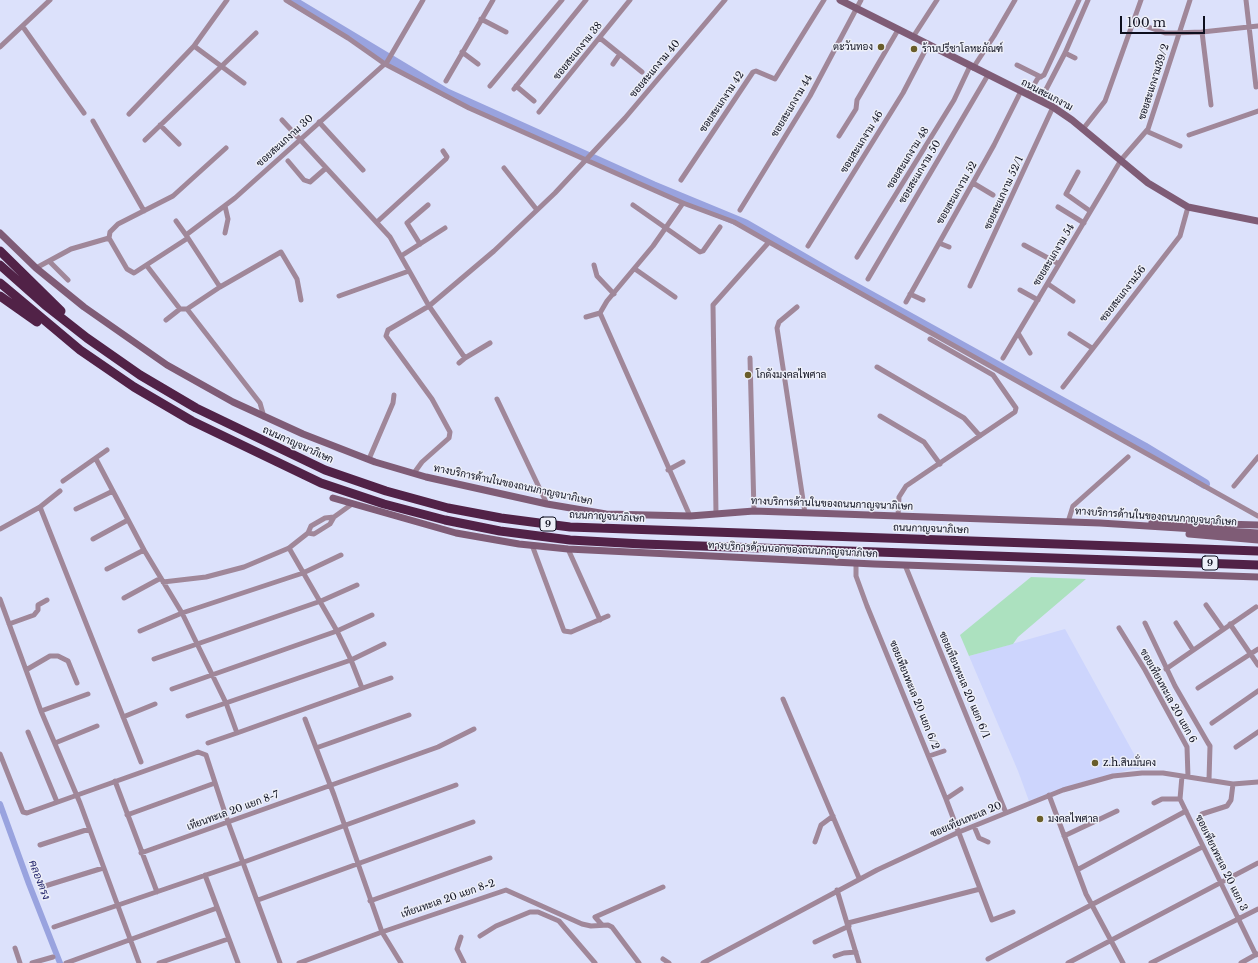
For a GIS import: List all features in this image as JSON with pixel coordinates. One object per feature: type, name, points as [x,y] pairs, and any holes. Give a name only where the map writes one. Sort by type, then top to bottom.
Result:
[{"type":"highway","points":[[0,252],[54,304],[112,356]]},
{"type":"highway","name":"ถนนกาญจนาภิเษก","points":[[0,265],[45,305],[112,356],[202,411],[325,470],[393,493],[448,508],[501,518],[570,527],[1258,551]]},
{"type":"highway","name":"9","points":[[0,283],[80,350],[134,387],[192,421],[321,483],[384,504],[437,518],[500,531],[570,540],[642,544],[1258,565]]},
{"type":"highway","points":[[0,296],[80,350]]},
{"type":"main road","name":"ถนนสะแกงาม","points":[[840,0],[1053,107],[1083,129],[1148,183],[1188,207],[1258,221]]},
{"type":"main road","name":"ทางบริการด้านในของถนนกาญจนาภิเษก","points":[[0,233],[36,268],[101,320],[167,365],[233,402],[264,417],[369,460],[414,473],[547,504],[606,514],[690,516],[754,511],[1100,523],[1258,533]]},
{"type":"main road","name":"ทางบริการด้านนอกของถนนกาญจนาภิเษก","points":[[333,498],[456,533],[532,546],[856,563],[1258,577]]},
{"type":"main road","points":[[1100,523],[1152,522],[1258,525]]},
{"type":"main road","points":[[1100,523],[1199,536],[1258,540]]},
{"type":"street","points":[[0,47],[50,0]]},
{"type":"street","points":[[129,114],[194,46],[227,0]]},
{"type":"street","points":[[286,0],[386,63],[470,108],[683,203],[734,222],[1258,516]]},
{"type":"street","name":"ซอยสะแกงาม 30","points":[[109,238],[111,244],[130,273],[134,273],[187,237],[225,206],[386,63],[423,0]]},
{"type":"street","points":[[446,81],[493,0]]},
{"type":"street","points":[[490,86],[562,0]]},
{"type":"street","points":[[534,101],[515,87],[586,0]]},
{"type":"street","name":"ซอยสะแกงาม 38","points":[[538,112],[630,0]]},
{"type":"street","name":"ซอยสะแกงาม 40","points":[[414,473],[422,462],[449,438],[450,432],[432,399],[399,355],[386,333],[388,330],[429,306],[560,188],[595,148],[625,118],[725,0]]},
{"type":"street","name":"ซอยสะแกงาม 42","points":[[681,180],[753,72],[756,71],[775,79],[824,0]]},
{"type":"street","name":"ซอยสะแกงาม 44","points":[[740,210],[810,96],[856,8],[862,0]]},
{"type":"street","points":[[913,37],[937,0]]},
{"type":"street","name":"ซอยสะแกงาม 48","points":[[857,257],[954,100],[972,67],[994,36],[1015,0]]},
{"type":"street","points":[[1028,95],[1038,78],[1044,76],[1079,0]]},
{"type":"street","points":[[1040,101],[1065,53],[1088,0]]},
{"type":"street","points":[[1083,129],[1105,102],[1141,0]]},
{"type":"street","name":"ซอยสะแกงาม39/2","points":[[1121,160],[1146,131],[1190,0]]},
{"type":"street","points":[[1246,0],[1256,87]]},
{"type":"street","points":[[481,19],[506,32]]},
{"type":"street","points":[[1134,22],[1165,33],[1202,32],[1258,26]]},
{"type":"street","points":[[23,27],[84,112]]},
{"type":"street","points":[[839,136],[856,110],[857,100],[898,30]]},
{"type":"street","points":[[1202,32],[1211,105]]},
{"type":"street","points":[[145,140],[220,66],[256,33]]},
{"type":"street","points":[[600,38],[642,72]]},
{"type":"street","name":"ซอยสะแกงาม 46","points":[[808,246],[903,93],[928,45]]},
{"type":"street","points":[[194,46],[244,83]]},
{"type":"street","points":[[462,52],[478,64]]},
{"type":"street","points":[[1065,53],[1075,58]]},
{"type":"street","points":[[613,64],[620,54]]},
{"type":"street","points":[[1017,66],[1041,77]]},
{"type":"street","name":"ซอยสะแกงาม 50","points":[[868,279],[988,75]]},
{"type":"street","name":"ซอยสะแกงาม 52","points":[[906,302],[994,146],[1021,91]]},
{"type":"street","name":"ซอยสะแกงาม 52/1","points":[[970,286],[1053,107]]},
{"type":"street","points":[[1189,135],[1258,111]]},
{"type":"street","points":[[282,120],[299,140],[378,222],[390,237],[429,306],[465,358]]},
{"type":"street","points":[[92,121],[144,211]]},
{"type":"street","points":[[319,122],[363,170]]},
{"type":"street","points":[[160,125],[179,144]]},
{"type":"street","points":[[1146,131],[1180,146]]},
{"type":"street","points":[[36,268],[72,249],[109,238],[110,232],[118,224],[173,196],[226,148]]},
{"type":"street","points":[[378,222],[446,159],[447,157],[444,151]]},
{"type":"street","name":"ซอยสะแกงาม 54","points":[[1003,358],[1121,160]]},
{"type":"street","points":[[288,161],[304,180],[310,182],[326,168]]},
{"type":"street","points":[[504,168],[537,210]]},
{"type":"street","points":[[1078,172],[1066,194],[1090,211]]},
{"type":"street","points":[[973,183],[993,195]]},
{"type":"street","points":[[586,317],[600,313],[666,228],[683,203]]},
{"type":"street","points":[[420,244],[406,222],[428,205]]},
{"type":"street","points":[[633,205],[700,252],[703,251],[720,227]]},
{"type":"street","points":[[225,206],[228,219],[225,233]]},
{"type":"street","points":[[1058,207],[1084,223]]},
{"type":"street","name":"ซอยสะแกงาม56","points":[[1063,387],[1180,236],[1188,207]]},
{"type":"street","points":[[176,221],[220,287]]},
{"type":"street","points":[[401,256],[445,228]]},
{"type":"street","points":[[716,514],[713,305],[768,242]]},
{"type":"street","points":[[939,243],[949,247]]},
{"type":"street","points":[[1024,245],[1059,264]]},
{"type":"street","points":[[166,320],[180,309],[188,309],[220,287],[282,252],[297,279],[301,300]]},
{"type":"street","points":[[49,260],[68,280]]},
{"type":"street","points":[[594,265],[597,276],[614,294]]},
{"type":"street","points":[[146,266],[180,309]]},
{"type":"street","points":[[635,269],[675,298]]},
{"type":"street","points":[[339,296],[409,271]]},
{"type":"street","points":[[1048,284],[1073,301]]},
{"type":"street","points":[[1020,290],[1038,300]]},
{"type":"street","points":[[910,294],[923,300]]},
{"type":"street","points":[[796,307],[779,322],[777,328],[805,513]]},
{"type":"street","points":[[188,309],[260,403],[264,417]]},
{"type":"street","points":[[600,313],[668,470],[690,516]]},
{"type":"street","points":[[1018,333],[1030,353]]},
{"type":"street","points":[[1070,334],[1092,348]]},
{"type":"street","points":[[898,516],[899,497],[906,486],[1015,412],[1016,408],[990,373],[930,339]]},
{"type":"street","points":[[459,363],[490,343]]},
{"type":"street","points":[[750,358],[754,511]]},
{"type":"street","points":[[877,367],[964,418],[980,436]]},
{"type":"street","points":[[369,460],[393,403],[394,395]]},
{"type":"street","points":[[497,400],[547,504]]},
{"type":"street","points":[[880,416],[924,442],[940,464]]},
{"type":"street","points":[[63,481],[107,450]]},
{"type":"street","points":[[1068,522],[1073,506],[1128,457]]},
{"type":"street","points":[[1234,486],[1258,457]]},
{"type":"street","points":[[96,459],[144,550],[182,613],[226,703],[237,733]]},
{"type":"street","points":[[668,470],[683,462]]},
{"type":"street","points":[[0,529],[40,507],[60,491]]},
{"type":"street","points":[[76,509],[113,491]]},
{"type":"street","points":[[124,598],[162,580],[215,575],[244,567],[289,548],[308,533],[311,526],[325,518],[334,517],[352,504]]},
{"type":"street","points":[[40,507],[140,762]]},
{"type":"street","points":[[93,539],[128,520]]},
{"type":"street","points":[[532,546],[564,631],[571,632],[608,616]]},
{"type":"street","points":[[289,548],[337,631],[362,688]]},
{"type":"street","points":[[568,549],[600,620]]},
{"type":"street","points":[[107,569],[144,550]]},
{"type":"street","points":[[140,631],[182,613],[303,573],[341,555]]},
{"type":"street","name":"ซอยเทียนทะเล 20 แยก 6/2","points":[[856,563],[856,576],[867,606],[929,756],[992,920],[1013,912]]},
{"type":"street","name":"ซอยเทียนทะเล 20 แยก 6/1","points":[[905,565],[1006,813]]},
{"type":"street","points":[[154,659],[198,645],[321,601],[357,586]]},
{"type":"street","points":[[0,600],[76,795],[102,868],[139,963]]},
{"type":"street","points":[[9,624],[34,615],[38,610],[38,605],[47,600]]},
{"type":"street","points":[[1206,605],[1223,629]]},
{"type":"street","points":[[1166,669],[1256,607]]},
{"type":"street","points":[[172,689],[337,631],[372,615]]},
{"type":"street","points":[[1145,623],[1166,669],[1210,746],[1208,780]]},
{"type":"street","points":[[1176,623],[1193,650]]},
{"type":"street","points":[[1230,624],[1258,665]]},
{"type":"street","name":"ซอยเทียนทะเล 20 แยก 6","points":[[1119,628],[1187,747],[1188,777]]},
{"type":"street","points":[[188,716],[351,660],[384,644]]},
{"type":"street","points":[[1198,688],[1258,648]]},
{"type":"street","points":[[26,670],[50,656],[58,656],[68,661],[77,682]]},
{"type":"street","points":[[208,743],[391,678]]},
{"type":"street","points":[[1212,723],[1258,692]]},
{"type":"street","points":[[42,711],[88,694]]},
{"type":"street","points":[[783,699],[859,878]]},
{"type":"street","points":[[123,717],[155,704]]},
{"type":"street","points":[[316,748],[409,715]]},
{"type":"street","points":[[304,719],[330,784],[382,932],[400,963]]},
{"type":"street","points":[[55,743],[97,726]]},
{"type":"street","name":"เทียนทะเล 20 แยก 8-7","points":[[141,853],[330,784],[438,747],[474,729]]},
{"type":"street","points":[[28,732],[57,802]]},
{"type":"street","points":[[1236,747],[1258,732]]},
{"type":"street","points":[[929,756],[944,751]]},
{"type":"street","points":[[0,754],[25,813],[198,752],[206,755],[228,822],[280,962]]},
{"type":"street","name":"ซอยเทียนทะเล 20","points":[[703,963],[859,878],[959,832],[1049,795],[1113,776],[1142,773],[1182,776],[1233,784],[1258,782]]},
{"type":"street","points":[[1154,803],[1162,799],[1180,799],[1182,776]]},
{"type":"street","points":[[115,781],[156,892]]},
{"type":"street","points":[[127,815],[215,783]]},
{"type":"street","points":[[1202,814],[1227,806],[1231,800],[1233,784]]},
{"type":"street","points":[[54,927],[244,862],[456,785]]},
{"type":"street","points":[[946,799],[961,789]]},
{"type":"street","points":[[1049,795],[1091,904],[1123,963]]},
{"type":"street","name":"ซอยเทียนทะเล 20 แยก 3","points":[[1180,799],[1202,847],[1257,954]]},
{"type":"street","points":[[1064,836],[1117,810]]},
{"type":"street","points":[[1077,870],[1186,811]]},
{"type":"street","points":[[815,842],[821,825],[833,816]]},
{"type":"street","points":[[258,900],[473,822]]},
{"type":"street","points":[[974,826],[981,841],[988,842]]},
{"type":"street","points":[[40,846],[89,829]]},
{"type":"street","points":[[988,959],[1202,847]]},
{"type":"street","points":[[370,901],[490,858]]},
{"type":"street","points":[[1068,963],[1258,863]]},
{"type":"street","points":[[45,886],[102,868]]},
{"type":"street","points":[[205,875],[238,963]]},
{"type":"street","points":[[602,925],[595,917],[663,887]]},
{"type":"street","points":[[815,942],[849,924],[980,889]]},
{"type":"street","name":"เทียนทะเล 20 แยก 8-2","points":[[299,963],[382,932],[506,890],[582,924],[591,926],[612,926],[639,963]]},
{"type":"street","points":[[837,890],[849,924],[859,963]]},
{"type":"street","points":[[66,963],[217,908]]},
{"type":"street","points":[[1151,963],[1258,909]]},
{"type":"street","points":[[480,936],[496,926],[530,912],[538,912],[558,921],[592,962]]},
{"type":"street","points":[[461,937],[457,949],[464,963]]},
{"type":"street","points":[[159,963],[228,939]]},
{"type":"street","points":[[15,948],[20,963]]},
{"type":"street","points":[[835,956],[844,953],[856,952]]},
{"type":"street","points":[[1241,963],[1257,954]]},
{"type":"street","points":[[32,963],[54,956]]},
{"type":"street","points":[[663,959],[669,963]]},
{"type":"shaded area","points":[[1065,629],[1134,754],[1140,769],[1133,769],[1083,782],[1029,801],[1018,771],[969,656]]},
{"type":"green space","points":[[1031,577],[1086,579],[1018,637],[1013,644],[969,656],[960,635]]},
{"type":"waterway","points":[[291,0],[446,93],[653,186],[745,224],[835,276],[1144,447],[1205,484]]},
{"type":"waterway","name":"คลองตรง","points":[[0,804],[60,963]]},
{"type":"place","name":"ตะวันทอง","points":[[881,47]]},
{"type":"place","name":"ร้านปรีชาโลหะภัณฑ์","points":[[914,49]]},
{"type":"place","name":"โกดังมงคลไพศาล","points":[[748,375]]},
{"type":"place","name":"z.h.สินมั่นคง","points":[[1095,763]]},
{"type":"place","name":"มงคลไพศาล","points":[[1040,819]]}]
